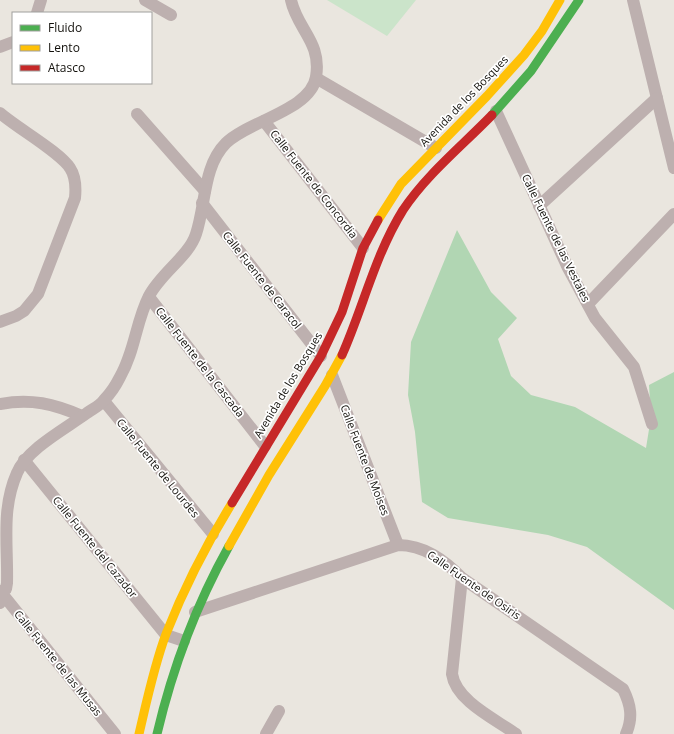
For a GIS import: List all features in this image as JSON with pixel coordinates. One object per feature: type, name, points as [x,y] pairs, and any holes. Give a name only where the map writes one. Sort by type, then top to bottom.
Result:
[{"type":"main road","name":"Avenida de los Bosques","points":[[139,734],[150,686],[166,635],[185,589],[213,534],[321,356],[342,312],[363,248],[374,227],[402,184],[487,96],[524,55],[542,31],[560,0]]},
{"type":"main road","points":[[157,734],[169,687],[184,641],[196,612],[224,554],[279,459],[332,375],[358,318],[376,261],[403,210],[425,182],[496,111],[527,77],[579,0]]},
{"type":"street","points":[[37,12],[41,0]]},
{"type":"street","points":[[145,0],[171,14]]},
{"type":"street","points":[[0,595],[6,589],[7,583],[6,522],[8,498],[17,472],[24,460],[104,401],[120,377],[134,346],[149,297],[161,277],[191,246],[197,233],[205,191],[215,160],[226,143],[243,130],[291,107],[309,91],[316,78],[317,58],[312,41],[296,15],[291,0]]},
{"type":"street","points":[[633,0],[674,168]]},
{"type":"street","points":[[0,47],[12,42]]},
{"type":"street","points":[[316,78],[436,148]]},
{"type":"street","points":[[539,206],[657,98]]},
{"type":"street","name":"Calle Fuente de las Vestales","points":[[496,111],[568,268],[595,318],[634,368],[652,424]]},
{"type":"street","points":[[0,113],[15,126],[63,160],[71,169],[76,186],[74,198],[38,294],[24,311],[7,321],[0,322]]},
{"type":"street","points":[[137,114],[205,191]]},
{"type":"street","name":"Calle Fuente de Concordia","points":[[264,121],[363,248]]},
{"type":"street","name":"Calle Fuente de Caracol","points":[[202,203],[321,356]]},
{"type":"street","points":[[588,304],[674,214]]},
{"type":"street","name":"Calle Fuente de la Cascada","points":[[149,297],[265,446]]},
{"type":"street","name":"Calle Fuente de Moises","points":[[332,375],[398,545]]},
{"type":"street","name":"Calle Fuente de Lourdes","points":[[104,401],[213,534]]},
{"type":"street","points":[[0,404],[36,402],[57,406],[82,416]]},
{"type":"street","name":"Calle Fuente del Cazador","points":[[24,460],[166,635]]},
{"type":"street","name":"Calle Fuente de Osiris","points":[[196,612],[398,545],[412,545],[431,553],[462,578],[623,689],[631,710],[631,723],[626,734]]},
{"type":"street","points":[[462,578],[452,674],[453,683],[465,699],[516,734]]},
{"type":"street","name":"Calle Fuente de las Musas","points":[[0,595],[116,734]]},
{"type":"street","points":[[166,635],[184,641]]},
{"type":"street","points":[[266,734],[280,711]]},
{"type":"green space","points":[[327,0],[416,0],[387,36]]},
{"type":"green space","points":[[457,230],[491,292],[517,318],[498,339],[511,376],[531,395],[575,407],[646,448],[651,417],[649,385],[674,372],[674,610],[587,547],[548,535],[448,518],[422,502],[415,432],[408,395],[411,342]]},
{"type":"traffic: fast","points":[[492,115],[531,71],[579,0]]},
{"type":"traffic: fast","points":[[157,734],[170,685],[186,637],[195,614],[229,546]]},
{"type":"traffic: slow","points":[[378,220],[401,184],[487,96],[524,55],[542,31],[560,0]]},
{"type":"traffic: slow","points":[[229,546],[269,475],[325,386],[342,355]]},
{"type":"traffic: slow","points":[[139,734],[154,671],[166,634],[196,567],[232,503]]},
{"type":"traffic: jam","points":[[342,355],[377,263],[393,227],[403,210],[412,197],[434,172],[492,115]]},
{"type":"traffic: jam","points":[[232,503],[321,356],[342,312],[363,248],[378,220]]}]
